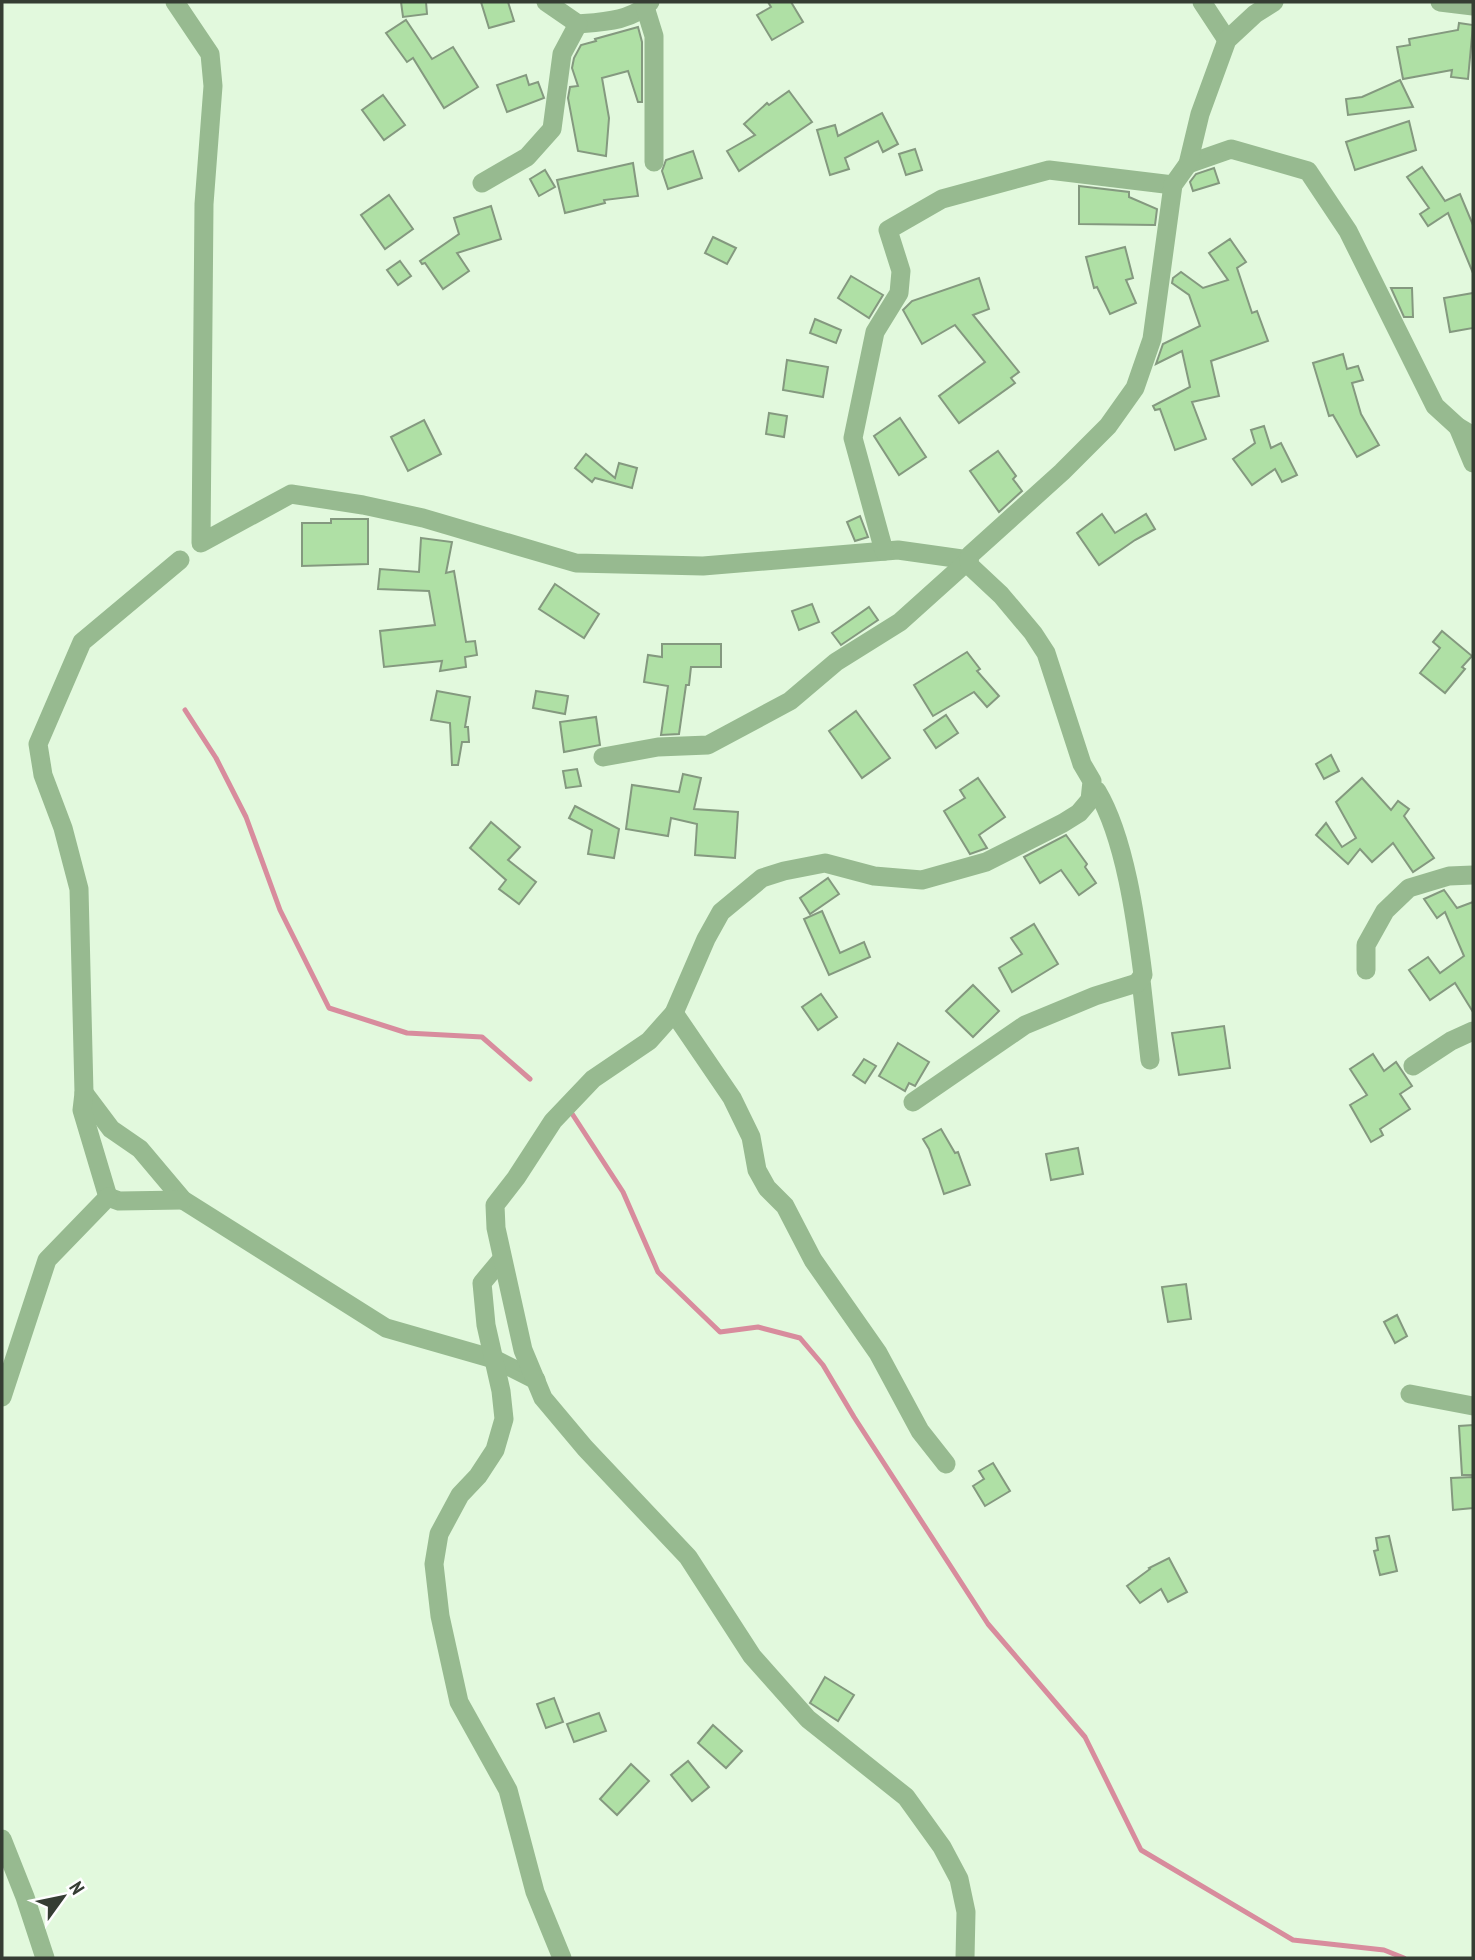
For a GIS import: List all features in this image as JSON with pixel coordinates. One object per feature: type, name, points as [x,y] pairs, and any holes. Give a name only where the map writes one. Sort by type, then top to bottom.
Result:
[{"type":"street","points":[[175,2],[210,54],[213,86],[204,204],[201,543],[291,494],[423,518],[576,563],[703,566],[898,550],[969,560]]},
{"type":"street","points":[[546,2],[578,24],[616,20],[648,5],[654,36],[654,162]]},
{"type":"street","points":[[1202,2],[1227,40]]},
{"type":"street","points":[[965,1958],[966,1912],[959,1879],[942,1847],[906,1797],[808,1719],[752,1656],[688,1557],[585,1448],[543,1398],[523,1350],[496,1228],[495,1205],[516,1178],[546,1130],[593,1079],[649,1041],[674,1013],[706,939],[721,912],[762,878],[825,863],[874,876],[922,880],[986,862],[1063,824],[1079,813],[1090,800],[1092,781],[1082,764],[1046,653],[1033,633],[1000,595],[970,566],[970,555],[1062,472],[1108,426],[1135,388],[1152,339],[1173,185],[1188,164],[1200,114],[1227,40],[1255,14],[1274,2]]},
{"type":"street","points":[[1440,2],[1473,6]]},
{"type":"street","points":[[482,183],[527,157],[552,129],[562,54],[578,24]]},
{"type":"street","points":[[1188,164],[1231,149],[1308,171],[1348,230],[1435,406],[1466,432],[1473,463]]},
{"type":"street","points":[[884,551],[853,438],[876,332],[899,293],[901,271],[888,230],[942,199],[1049,170],[1173,185]]},
{"type":"street","points":[[108,1197],[82,1110],[84,1093],[79,889],[63,828],[43,775],[38,744],[82,642],[180,560]]},
{"type":"street","points":[[603,757],[658,747],[708,745],[790,701],[836,662],[900,622],[969,560]]},
{"type":"street","points":[[913,1102],[1025,1025],[1095,996],[1137,984],[1141,979],[1143,975],[1137,926],[1114,826],[1097,791],[1092,793]]},
{"type":"street","points":[[1366,970],[1366,945],[1385,911],[1409,888],[1449,876],[1473,875]]},
{"type":"street","points":[[1141,979],[1150,1060]]},
{"type":"street","points":[[674,1013],[732,1098],[751,1137],[757,1170],[767,1188],[785,1206],[813,1260],[878,1353],[920,1431],[946,1464]]},
{"type":"street","points":[[1413,1066],[1451,1041],[1473,1031]]},
{"type":"street","points":[[84,1093],[111,1129],[140,1149],[183,1200],[386,1328],[494,1359],[536,1380]]},
{"type":"street","points":[[108,1197],[119,1201],[183,1200]]},
{"type":"street","points":[[2,1397],[47,1260],[108,1197]]},
{"type":"street","points":[[502,1259],[482,1283],[486,1325],[501,1391],[504,1419],[495,1450],[478,1476],[460,1495],[439,1534],[434,1564],[440,1616],[459,1702],[508,1790],[535,1892],[562,1958]]},
{"type":"street","points":[[1410,1394],[1473,1406]]},
{"type":"street","points":[[2,1839],[45,1958]]},
{"type":"building","points":[[401,2],[426,2],[427,14],[403,17]]},
{"type":"building","points":[[481,2],[508,2],[514,21],[489,28]]},
{"type":"building","points":[[768,2],[791,2],[803,22],[772,40],[757,15],[771,7]]},
{"type":"building","points":[[406,20],[432,59],[453,47],[478,87],[444,108],[413,58],[407,62],[386,33]]},
{"type":"building","points":[[1459,23],[1473,25],[1468,79],[1451,77],[1452,70],[1403,79],[1397,47],[1410,45],[1409,39],[1458,30]]},
{"type":"building","points":[[638,27],[642,42],[642,102],[638,102],[628,71],[602,78],[609,118],[606,156],[578,151],[568,98],[570,87],[578,86],[572,68],[574,58],[581,45]]},
{"type":"building","points":[[526,75],[529,85],[538,82],[544,98],[507,112],[497,85]]},
{"type":"building","points":[[1400,80],[1413,107],[1348,115],[1346,99],[1362,97]]},
{"type":"building","points":[[789,91],[812,122],[739,171],[727,151],[755,135],[744,124],[767,103],[769,105]]},
{"type":"building","points":[[383,95],[405,125],[384,140],[362,110]]},
{"type":"building","points":[[882,113],[898,144],[883,152],[878,141],[845,158],[849,169],[830,175],[817,130],[835,125],[838,136]]},
{"type":"building","points":[[1409,121],[1416,150],[1355,170],[1346,142]]},
{"type":"building","points":[[915,149],[922,170],[906,175],[899,154]]},
{"type":"building","points":[[693,151],[702,178],[668,189],[662,171],[666,160]]},
{"type":"building","points":[[633,163],[638,196],[604,200],[605,203],[565,213],[557,180]]},
{"type":"building","points":[[1422,167],[1445,201],[1460,194],[1473,225],[1473,273],[1448,213],[1428,226],[1420,214],[1429,208],[1407,177]]},
{"type":"building","points":[[1214,168],[1219,183],[1193,191],[1190,182],[1196,174]]},
{"type":"building","points":[[545,170],[555,187],[539,196],[530,179]]},
{"type":"building","points":[[1079,186],[1129,192],[1129,197],[1157,209],[1155,225],[1079,224]]},
{"type":"building","points":[[389,195],[413,229],[385,249],[361,215]]},
{"type":"building","points":[[491,206],[501,239],[457,253],[469,271],[443,289],[425,263],[420,261],[459,234],[454,218]]},
{"type":"building","points":[[713,237],[736,248],[727,264],[705,253]]},
{"type":"building","points":[[1230,239],[1246,262],[1237,268],[1252,313],[1257,311],[1268,341],[1211,361],[1219,396],[1192,402],[1206,439],[1175,450],[1160,409],[1155,410],[1153,406],[1190,387],[1182,351],[1156,364],[1163,344],[1200,326],[1189,295],[1172,283],[1173,278],[1181,272],[1203,288],[1228,280],[1209,253]]},
{"type":"building","points":[[1125,247],[1133,278],[1126,280],[1136,303],[1110,314],[1097,287],[1094,288],[1086,257]]},
{"type":"building","points":[[400,261],[411,276],[398,285],[387,270]]},
{"type":"building","points":[[851,276],[883,295],[869,318],[838,298]]},
{"type":"building","points":[[979,278],[989,309],[973,315],[1019,372],[1011,378],[1015,383],[959,423],[939,396],[985,362],[955,325],[922,344],[903,310],[912,301]]},
{"type":"building","points":[[1391,288],[1412,288],[1413,317],[1404,317]]},
{"type":"building","points":[[1473,293],[1473,328],[1450,332],[1444,298]]},
{"type":"building","points":[[815,319],[841,330],[836,343],[810,333]]},
{"type":"building","points":[[1343,354],[1347,369],[1358,366],[1363,380],[1352,383],[1361,414],[1379,445],[1357,457],[1333,415],[1329,416],[1313,363]]},
{"type":"building","points":[[787,360],[828,367],[823,397],[783,390]]},
{"type":"building","points":[[769,413],[787,416],[784,437],[766,434]]},
{"type":"building","points":[[900,418],[926,457],[899,475],[874,436]]},
{"type":"building","points":[[424,420],[441,454],[408,471],[391,437]]},
{"type":"building","points":[[1264,426],[1271,448],[1281,443],[1297,475],[1282,482],[1275,469],[1252,485],[1233,459],[1255,443],[1251,430]]},
{"type":"building","points":[[998,451],[1016,476],[1013,479],[1022,491],[999,512],[970,471]]},
{"type":"building","points":[[586,454],[615,478],[619,463],[637,468],[632,488],[595,478],[592,482],[575,468]]},
{"type":"building","points":[[1102,514],[1115,533],[1146,514],[1155,529],[1099,565],[1077,533]]},
{"type":"building","points":[[860,516],[868,537],[855,541],[847,522]]},
{"type":"building","points":[[331,519],[368,519],[368,564],[302,566],[302,523],[331,523]]},
{"type":"building","points":[[421,538],[452,542],[446,573],[454,571],[466,642],[475,641],[477,655],[465,657],[466,667],[440,671],[442,661],[384,667],[380,631],[435,625],[429,591],[378,589],[380,569],[419,572]]},
{"type":"building","points":[[555,584],[599,614],[584,638],[539,609]]},
{"type":"building","points":[[812,604],[819,622],[799,630],[792,611]]},
{"type":"building","points":[[869,607],[878,620],[841,645],[832,633]]},
{"type":"building","points":[[1442,631],[1472,656],[1445,693],[1420,673],[1440,648],[1433,642]]},
{"type":"building","points":[[662,644],[721,644],[721,667],[691,667],[679,734],[661,735],[668,686],[644,682],[648,655],[662,657]]},
{"type":"building","points":[[967,652],[980,669],[977,671],[999,696],[987,707],[974,692],[933,716],[914,685]]},
{"type":"building","points":[[437,691],[470,697],[465,727],[468,727],[469,742],[462,742],[458,765],[452,765],[450,723],[431,720]]},
{"type":"building","points":[[536,691],[568,696],[565,714],[533,708]]},
{"type":"building","points":[[856,711],[890,758],[862,778],[829,731]]},
{"type":"building","points":[[946,715],[958,733],[936,748],[924,730]]},
{"type":"building","points":[[596,717],[600,745],[564,752],[560,722]]},
{"type":"building","points":[[1331,755],[1339,771],[1324,779],[1316,764]]},
{"type":"building","points":[[577,769],[581,786],[566,788],[563,771]]},
{"type":"building","points":[[683,774],[701,778],[694,809],[738,812],[735,858],[695,855],[697,824],[671,818],[668,836],[626,829],[632,785],[679,792]]},
{"type":"building","points":[[978,778],[1005,817],[979,835],[987,848],[970,854],[944,811],[965,798],[960,790]]},
{"type":"building","points":[[1362,778],[1391,810],[1398,801],[1409,809],[1404,816],[1434,858],[1413,872],[1393,843],[1372,862],[1360,849],[1348,864],[1316,835],[1326,823],[1342,847],[1356,838],[1336,802]]},
{"type":"building","points":[[575,806],[619,829],[614,858],[588,854],[592,830],[569,818]]},
{"type":"building","points":[[491,822],[520,847],[508,860],[536,882],[519,904],[499,889],[506,880],[470,848]]},
{"type":"building","points":[[1066,835],[1087,864],[1085,867],[1096,883],[1079,895],[1061,870],[1040,883],[1024,857]]},
{"type":"building","points":[[828,878],[839,894],[810,914],[800,898]]},
{"type":"building","points":[[1444,890],[1457,908],[1473,902],[1473,1012],[1455,983],[1430,1000],[1409,970],[1428,957],[1440,973],[1464,956],[1445,912],[1437,918],[1424,899]]},
{"type":"building","points":[[822,911],[840,953],[864,942],[870,957],[829,975],[804,919]]},
{"type":"building","points":[[1034,924],[1058,964],[1012,992],[999,968],[1022,954],[1011,938]]},
{"type":"building","points":[[973,985],[999,1011],[973,1037],[946,1011]]},
{"type":"building","points":[[821,994],[837,1017],[818,1030],[802,1007]]},
{"type":"building","points":[[1224,1026],[1230,1068],[1179,1075],[1172,1033]]},
{"type":"building","points":[[898,1043],[929,1062],[915,1086],[909,1083],[905,1091],[879,1076]]},
{"type":"building","points":[[1373,1054],[1384,1071],[1396,1062],[1412,1086],[1400,1094],[1410,1109],[1380,1129],[1383,1135],[1371,1142],[1350,1105],[1367,1095],[1350,1069]]},
{"type":"building","points":[[864,1059],[876,1066],[865,1083],[853,1075]]},
{"type":"building","points":[[941,1129],[955,1153],[958,1152],[970,1185],[944,1194],[923,1139]]},
{"type":"building","points":[[1078,1148],[1083,1174],[1051,1180],[1046,1154]]},
{"type":"building","points":[[1186,1284],[1191,1319],[1168,1322],[1162,1287]]},
{"type":"building","points":[[1397,1315],[1407,1336],[1395,1343],[1384,1322]]},
{"type":"building","points":[[1473,1425],[1473,1475],[1462,1475],[1459,1426]]},
{"type":"building","points":[[993,1463],[1010,1491],[985,1506],[973,1486],[984,1479],[979,1471]]},
{"type":"building","points":[[1473,1477],[1473,1508],[1453,1510],[1451,1478]]},
{"type":"building","points":[[1389,1536],[1397,1571],[1380,1575],[1374,1551],[1378,1550],[1376,1538]]},
{"type":"building","points":[[1169,1558],[1187,1592],[1168,1602],[1161,1589],[1140,1603],[1127,1586],[1149,1568]]},
{"type":"building","points":[[825,1677],[854,1695],[838,1721],[810,1703]]},
{"type":"building","points":[[554,1698],[563,1722],[546,1728],[537,1704]]},
{"type":"building","points":[[599,1713],[606,1731],[574,1742],[567,1724]]},
{"type":"building","points":[[713,1725],[742,1751],[726,1768],[698,1743]]},
{"type":"building","points":[[688,1761],[709,1787],[692,1801],[671,1775]]},
{"type":"building","points":[[631,1764],[649,1781],[617,1815],[600,1799]]},
{"type":"waterway","points":[[185,710],[216,758],[246,817],[280,910],[329,1008],[407,1033],[482,1037],[530,1079]]},
{"type":"waterway","points":[[569,1109],[623,1192],[658,1272],[720,1332],[758,1327],[800,1338],[823,1365],[988,1624],[1085,1737],[1141,1850],[1293,1940],[1384,1950],[1404,1958]]}]
